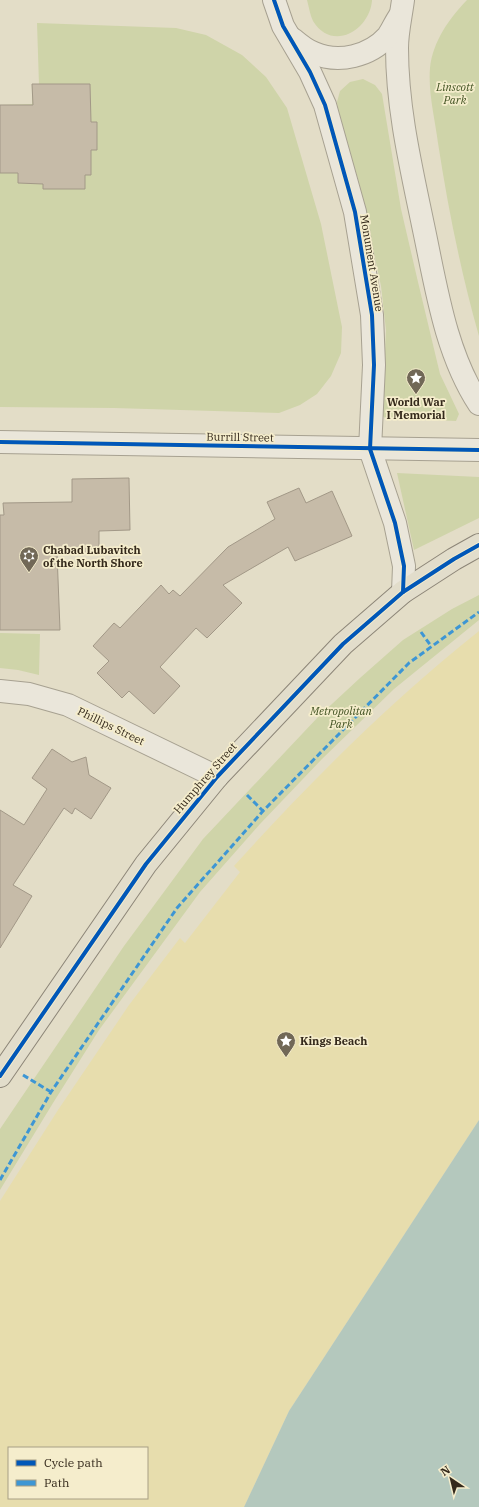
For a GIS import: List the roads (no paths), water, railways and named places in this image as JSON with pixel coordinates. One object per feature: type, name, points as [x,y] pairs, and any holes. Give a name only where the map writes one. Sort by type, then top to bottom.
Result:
[{"type":"main road","name":"Humphrey Street","points":[[0,1076],[146,864],[217,777],[343,644],[403,592],[454,559],[479,545]]},
{"type":"street","name":"Monument Avenue","points":[[274,0],[278,17],[291,37],[325,105],[355,212],[365,261],[372,315],[374,365],[370,449]]},
{"type":"street","points":[[291,37],[316,54],[333,58],[352,57],[366,52],[380,44],[389,35],[402,8]]},
{"type":"street","points":[[402,8],[397,47],[399,95],[413,176],[436,287],[448,331],[459,368],[479,404]]},
{"type":"street","name":"Burrill Street","points":[[0,442],[479,450]]},
{"type":"street","points":[[370,449],[395,523],[404,566],[403,592]]},
{"type":"street","name":"Phillips Street","points":[[0,690],[29,694],[68,705],[217,777]]},
{"type":"place","name":"World War I Memorial","points":[[416,395]]},
{"type":"place","name":"Chabad Lubavitch of the North Shore","points":[[29,573]]},
{"type":"place","name":"Kings Beach","points":[[286,1058]]},
{"type":"park label","name":"Linscott Park","points":[[455,93]]},
{"type":"park label","name":"Metropolitan Park","points":[[341,717]]}]
